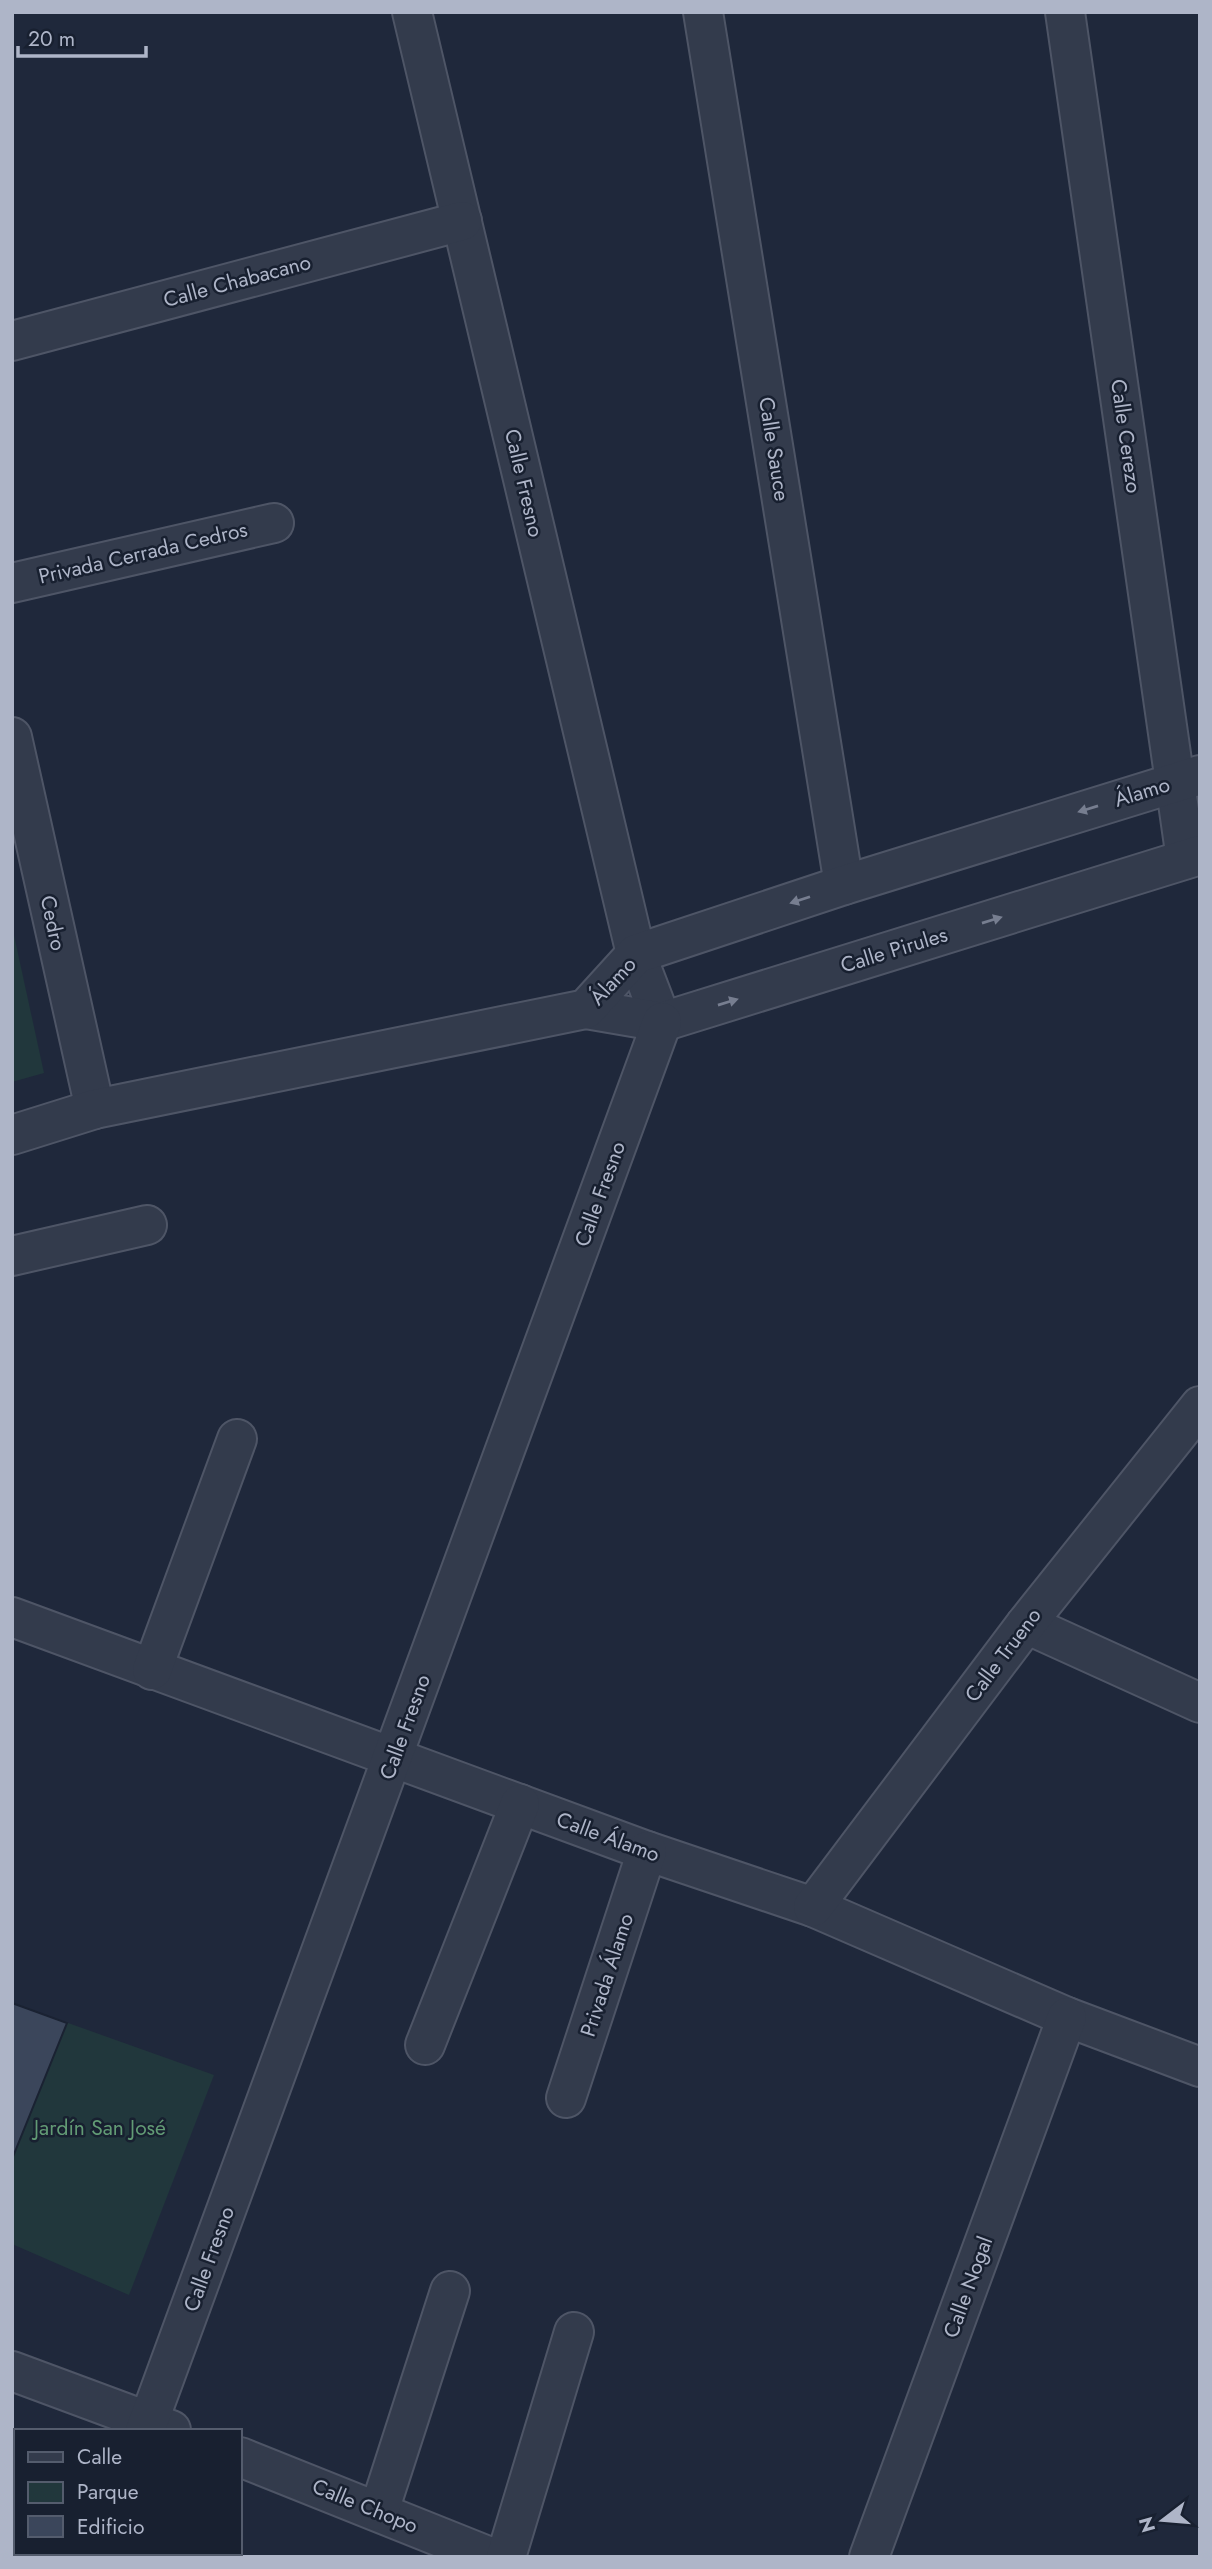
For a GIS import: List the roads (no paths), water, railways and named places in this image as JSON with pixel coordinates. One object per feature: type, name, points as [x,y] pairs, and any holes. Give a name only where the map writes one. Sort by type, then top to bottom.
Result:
[{"type":"street","name":"Calle Fresno","points":[[155,2428],[394,1759],[662,1022],[636,954],[412,12]]},
{"type":"street","name":"Calle Sauce","points":[[703,12],[844,885]]},
{"type":"street","name":"Calle Cerezo","points":[[1065,12],[1187,779],[1193,857]]},
{"type":"street","name":"Calle Chabacano","points":[[12,341],[462,221]]},
{"type":"street","name":"Privada Cerrada Cedros","points":[[12,583],[274,523]]},
{"type":"street","name":"Cedro","points":[[12,737],[95,1109]]},
{"type":"street","name":"Álamo","points":[[12,1135],[95,1109],[586,1009],[636,954],[844,885],[1187,779]]},
{"type":"street","name":"Calle Pirules","points":[[586,1009],[662,1022],[1193,857]]},
{"type":"street","points":[[12,1256],[147,1225]]},
{"type":"street","name":"Calle Trueno","points":[[813,1907],[1026,1624],[1200,1406]]},
{"type":"street","points":[[152,1670],[237,1439]]},
{"type":"street","name":"Calle Álamo","points":[[12,1616],[647,1851],[813,1907],[1067,2017],[1200,2067]]},
{"type":"street","points":[[1026,1624],[1200,1703]]},
{"type":"street","points":[[425,2045],[520,1804]]},
{"type":"street","name":"Privada Álamo","points":[[566,2098],[647,1851]]},
{"type":"street","name":"Calle Nogal","points":[[869,2557],[1067,2017]]},
{"type":"street","points":[[379,2511],[450,2291]]},
{"type":"street","points":[[506,2557],[574,2332]]},
{"type":"street","points":[[12,2371],[155,2428]]},
{"type":"street","name":"Calle Chopo","points":[[242,2458],[490,2557]]},
{"type":"park label","name":"Jardín San José","points":[[100,2128]]}]
